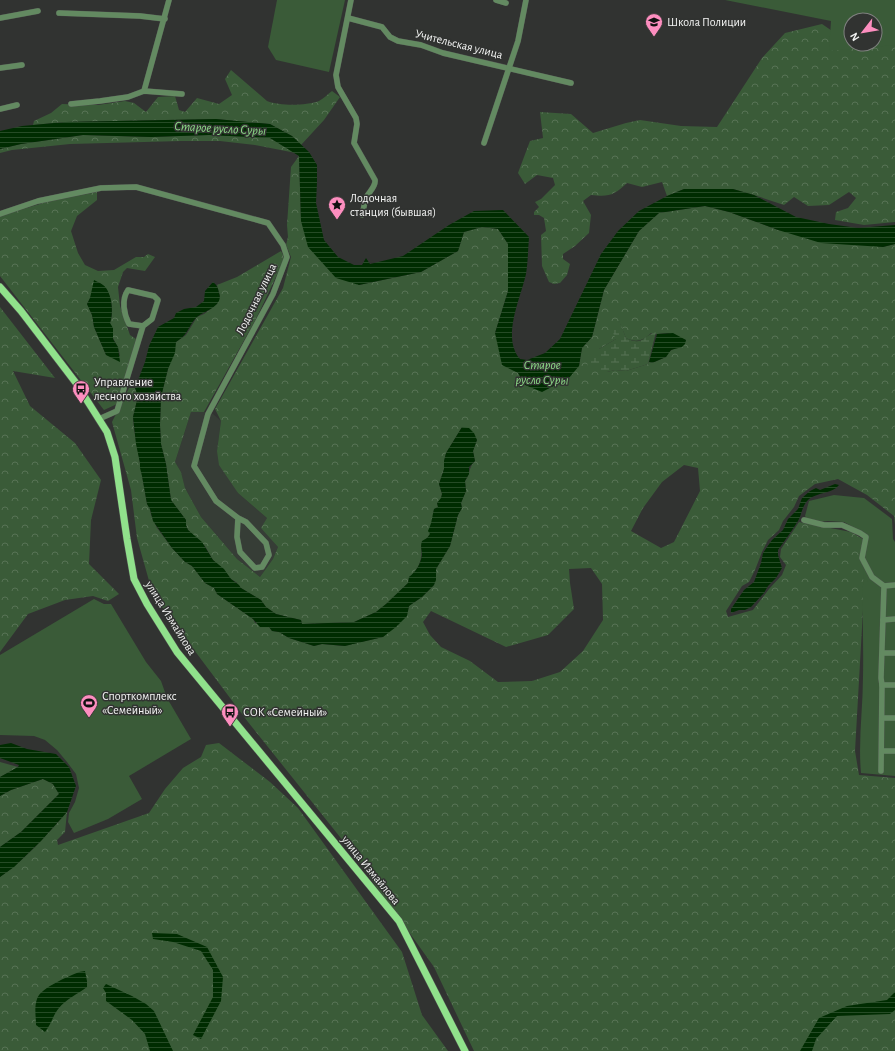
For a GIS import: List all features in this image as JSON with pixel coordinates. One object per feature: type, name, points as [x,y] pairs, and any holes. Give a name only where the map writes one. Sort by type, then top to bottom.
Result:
[{"type":"main road","name":"улица Измайлова","points":[[0,287],[21,311],[76,383],[99,419],[109,438],[115,457],[134,579],[147,604],[177,652],[399,921],[465,1051]]},
{"type":"street","points":[[144,91],[169,0]]},
{"type":"street","points":[[351,0],[336,75],[338,87],[356,118],[357,124],[354,143],[376,183],[364,204],[362,215]]},
{"type":"street","points":[[496,0],[506,3]]},
{"type":"street","points":[[484,143],[518,41],[526,0]]},
{"type":"street","points":[[0,18],[38,11]]},
{"type":"street","points":[[59,12],[140,16],[165,19]]},
{"type":"street","name":"Учительская улица","points":[[348,18],[382,27],[390,37],[398,41],[421,45],[571,83]]},
{"type":"street","points":[[0,68],[22,65]]},
{"type":"street","points":[[71,104],[128,97],[144,91],[182,94]]},
{"type":"street","points":[[0,109],[17,105]]},
{"type":"street","name":"Лодочная улица","points":[[0,214],[38,201],[101,188],[136,187],[268,223],[283,245],[287,257],[273,294],[208,414],[194,466],[216,501],[238,518],[246,522],[266,543],[269,555],[262,567],[255,568],[240,552],[237,536],[238,518]]},
{"type":"street","points":[[99,419],[117,411],[143,326],[152,319],[158,300],[154,296],[128,290],[125,295],[124,314],[129,324],[143,326]]},
{"type":"street","points":[[804,520],[824,525],[842,525],[866,537],[862,558],[872,577],[884,586],[895,586]]},
{"type":"street","points":[[881,771],[881,678],[884,586]]},
{"type":"street","points":[[883,620],[895,619]]},
{"type":"street","points":[[882,653],[895,652]]},
{"type":"street","points":[[882,685],[895,685]]},
{"type":"street","points":[[882,718],[895,718]]},
{"type":"street","points":[[882,751],[895,751]]},
{"type":"shaded area","points":[[191,412],[213,414],[221,421],[217,451],[238,493],[267,518],[262,528],[278,547],[273,559],[260,577],[237,559],[201,517],[185,488],[181,472],[175,462]]},
{"type":"green space","points":[[277,0],[345,0],[329,72],[276,60],[268,47]]},
{"type":"green space","points":[[725,0],[895,0],[895,45],[883,46],[883,12],[843,12],[843,50],[829,51],[831,21]]},
{"type":"green space","points":[[822,24],[843,38],[843,52],[883,52],[883,36],[895,24],[895,222],[864,225],[835,220],[836,212],[848,208],[856,198],[849,192],[829,205],[808,206],[794,197],[784,205],[733,189],[684,189],[667,196],[662,182],[642,187],[627,183],[615,193],[603,196],[591,195],[583,201],[591,215],[589,233],[575,246],[563,254],[563,259],[570,264],[567,275],[560,283],[554,284],[549,282],[542,266],[541,235],[546,231],[544,218],[539,215],[534,215],[534,212],[539,207],[535,202],[541,199],[555,185],[553,178],[537,175],[525,184],[518,173],[530,141],[543,138],[540,112],[571,114],[593,133],[640,120],[681,126],[717,127],[762,58],[785,33]]},
{"type":"green space","points":[[231,70],[267,101],[272,103],[293,105],[313,103],[321,100],[332,91],[340,97],[324,120],[301,145],[292,136],[270,124],[216,119],[65,122],[33,125],[34,121],[51,113],[62,104],[98,105],[125,101],[134,103],[146,112],[158,97],[175,96],[179,110],[185,112],[197,98],[219,104],[232,95],[225,79]]},
{"type":"green space","points":[[83,135],[151,137],[209,135],[270,138],[296,153],[255,145],[220,141],[181,141],[70,144],[12,150],[0,153],[0,149],[21,144]]},
{"type":"green space","points":[[299,156],[301,221],[359,285],[421,272],[458,251],[464,232],[482,227],[498,229],[508,244],[508,291],[495,333],[525,385],[579,366],[582,348],[592,337],[604,290],[639,231],[659,213],[705,206],[729,212],[778,230],[883,247],[895,244],[895,524],[894,516],[867,495],[838,479],[815,484],[799,496],[794,507],[783,521],[779,530],[768,540],[749,582],[742,586],[726,611],[728,617],[753,610],[782,575],[786,565],[780,557],[781,549],[799,522],[851,532],[863,539],[866,573],[855,751],[859,775],[895,778],[895,1051],[474,1051],[434,967],[348,847],[248,722],[153,595],[137,538],[131,490],[112,422],[129,388],[135,388],[138,396],[133,417],[134,429],[147,504],[157,528],[172,548],[185,562],[192,566],[205,583],[214,588],[217,594],[253,619],[255,623],[269,627],[272,631],[279,632],[289,638],[314,646],[322,644],[344,646],[383,637],[408,611],[409,606],[422,597],[434,585],[436,569],[450,546],[458,515],[462,508],[461,503],[466,491],[465,481],[471,466],[475,461],[473,451],[477,440],[462,427],[446,453],[444,469],[439,484],[442,494],[441,499],[437,503],[438,507],[434,509],[430,534],[421,546],[421,559],[418,567],[409,577],[408,583],[386,604],[376,612],[354,622],[302,624],[301,620],[276,614],[266,607],[261,600],[241,588],[213,560],[205,546],[188,530],[186,520],[171,500],[166,464],[161,444],[160,425],[161,397],[176,342],[186,335],[197,317],[204,314],[217,304],[220,296],[217,285],[237,277],[281,251],[285,258],[256,319],[204,412],[191,412],[175,462],[181,472],[185,488],[201,517],[237,559],[260,577],[273,559],[278,547],[261,528],[267,518],[238,493],[219,465],[217,451],[221,421],[215,409],[283,288],[291,257],[286,245],[288,237],[287,225],[291,167]],"holes":[[[619,321],[626,338],[630,340],[636,341],[645,338],[651,333],[657,334],[648,364],[626,371],[615,370],[607,372],[590,349],[599,349],[616,339]],[[668,333],[686,340],[669,352],[666,357],[652,363],[649,362],[657,334]],[[684,465],[698,468],[700,491],[674,542],[661,548],[631,531],[643,508],[662,482]],[[591,568],[602,584],[603,620],[583,651],[560,672],[532,681],[498,682],[470,661],[441,647],[430,635],[423,622],[431,611],[506,647],[548,635],[574,609],[569,569]]]},
{"type":"green space","points":[[97,192],[97,200],[77,216],[71,231],[78,253],[85,265],[98,271],[114,270],[136,257],[144,257],[148,254],[155,257],[145,271],[127,268],[123,272],[118,287],[120,306],[130,335],[136,339],[117,404],[104,410],[0,276],[0,216],[46,202]],"holes":[[[98,282],[106,289],[111,300],[112,312],[110,323],[113,338],[120,356],[106,355],[94,327],[92,315],[87,304]]]},
{"type":"green space","points":[[0,307],[55,378],[13,371],[30,406],[75,443],[101,480],[91,520],[89,564],[119,594],[108,601],[93,596],[65,600],[28,614],[0,652]]},
{"type":"green space","points":[[619,320],[626,338],[632,340],[640,341],[656,332],[648,364],[626,371],[615,370],[607,372],[593,370],[587,367],[590,349],[599,349],[616,339],[612,331],[617,326]]},
{"type":"green space","points":[[834,495],[864,498],[892,519],[893,539],[895,542],[895,776],[861,773],[860,749],[863,688],[863,587],[867,535],[844,522],[819,522],[807,519],[805,516],[809,501]]},
{"type":"green space","name":"Спорткомплекс «Семейный»","points":[[94,599],[104,604],[111,604],[146,662],[161,681],[167,698],[191,739],[129,776],[142,799],[108,819],[74,833],[68,822],[69,813],[75,802],[79,788],[76,774],[67,762],[57,750],[45,740],[34,736],[0,735],[0,655]]},
{"type":"green space","points":[[219,743],[270,782],[298,808],[402,952],[422,1015],[448,1051],[0,1051],[0,877],[27,855],[67,812],[65,832],[57,840],[58,845],[149,813],[165,789],[183,768],[201,757],[206,745]]},
{"type":"green space","points":[[0,762],[18,767],[0,777]]},
{"type":"green space","points":[[43,779],[53,784],[59,794],[21,832],[0,847],[0,796],[11,790]]},
{"type":"water","name":"Старое русло Суры","points":[[216,119],[270,124],[292,136],[309,152],[317,165],[316,203],[324,240],[338,257],[354,265],[362,265],[366,258],[370,264],[403,256],[449,225],[474,211],[503,210],[529,237],[526,274],[512,329],[512,340],[520,359],[527,360],[545,353],[560,339],[601,254],[618,231],[639,211],[684,189],[733,189],[754,195],[796,217],[829,224],[858,228],[895,225],[895,244],[883,247],[821,243],[778,230],[729,212],[705,206],[659,213],[639,231],[604,290],[592,337],[582,348],[579,366],[569,378],[542,392],[525,385],[518,373],[502,365],[495,333],[508,291],[508,244],[498,229],[482,227],[464,232],[458,251],[421,272],[359,285],[336,278],[308,247],[301,221],[299,156],[270,138],[209,135],[151,137],[83,135],[21,144],[0,149],[0,131],[22,126],[65,122]]},
{"type":"water","points":[[94,280],[106,288],[110,297],[112,314],[110,323],[113,328],[113,339],[118,347],[120,362],[106,355],[94,327],[92,315],[87,304]]},
{"type":"water","points":[[213,282],[216,285],[220,298],[216,305],[196,318],[186,334],[176,342],[175,353],[168,369],[161,397],[161,444],[166,464],[171,500],[186,520],[188,530],[202,542],[213,560],[224,569],[231,579],[241,588],[261,600],[266,607],[276,614],[301,620],[302,624],[354,622],[376,612],[386,604],[408,583],[409,577],[416,570],[421,561],[422,541],[430,534],[428,531],[434,509],[438,507],[437,503],[442,494],[439,484],[444,469],[446,453],[462,427],[469,428],[474,433],[477,440],[473,451],[475,461],[469,467],[469,474],[465,481],[466,491],[461,503],[462,508],[458,515],[450,546],[436,569],[436,580],[434,585],[422,597],[409,606],[407,616],[383,637],[345,646],[322,644],[314,646],[289,638],[279,632],[272,631],[269,627],[260,627],[253,619],[217,594],[214,588],[205,583],[192,566],[185,562],[172,548],[153,521],[147,504],[136,444],[133,417],[138,396],[135,388],[145,362],[149,346],[158,327],[174,318],[176,313],[184,309],[196,307],[204,301],[205,291]]},
{"type":"water","points":[[673,333],[686,340],[685,344],[682,347],[671,350],[666,357],[652,363],[649,362],[657,334]]},
{"type":"water","points":[[835,484],[839,485],[833,490],[809,499],[805,504],[798,521],[778,550],[782,568],[764,593],[751,607],[731,613],[731,609],[744,590],[754,582],[763,553],[772,540],[783,530],[788,519],[798,509],[802,498],[816,488],[820,490]]},
{"type":"water","points":[[11,743],[27,749],[56,754],[69,767],[76,786],[67,812],[41,841],[14,867],[0,877],[0,847],[21,832],[59,794],[53,784],[43,779],[11,790],[0,796],[0,777],[19,765],[0,758],[0,745]]},
{"type":"water","points":[[152,933],[177,934],[207,947],[223,977],[221,1001],[201,1039],[193,1035],[213,997],[213,970],[201,951],[173,942],[153,939]]},
{"type":"water","points":[[85,971],[87,987],[62,1005],[45,1032],[36,1025],[35,1012],[37,999],[44,990],[55,983],[79,972]]},
{"type":"water","points":[[106,984],[132,996],[146,1004],[154,1011],[173,1051],[150,1051],[145,1034],[132,1020],[106,1001],[106,993],[103,988]]},
{"type":"water","points":[[895,992],[895,1010],[890,1014],[837,1016],[816,1039],[812,1051],[800,1051],[819,1018],[847,1006],[887,1000]]},
{"type":"place","name":"Школа Полиции","points":[[654,37]]},
{"type":"place","name":"Лодочная станция (бывшая)","points":[[337,220]]},
{"type":"place","name":"Управление лесного хозяйства","points":[[81,404]]},
{"type":"place","name":"Спорткомплекс «Семейный»","points":[[89,718]]},
{"type":"place","name":"СОК «Семейный»","points":[[230,727]]}]
